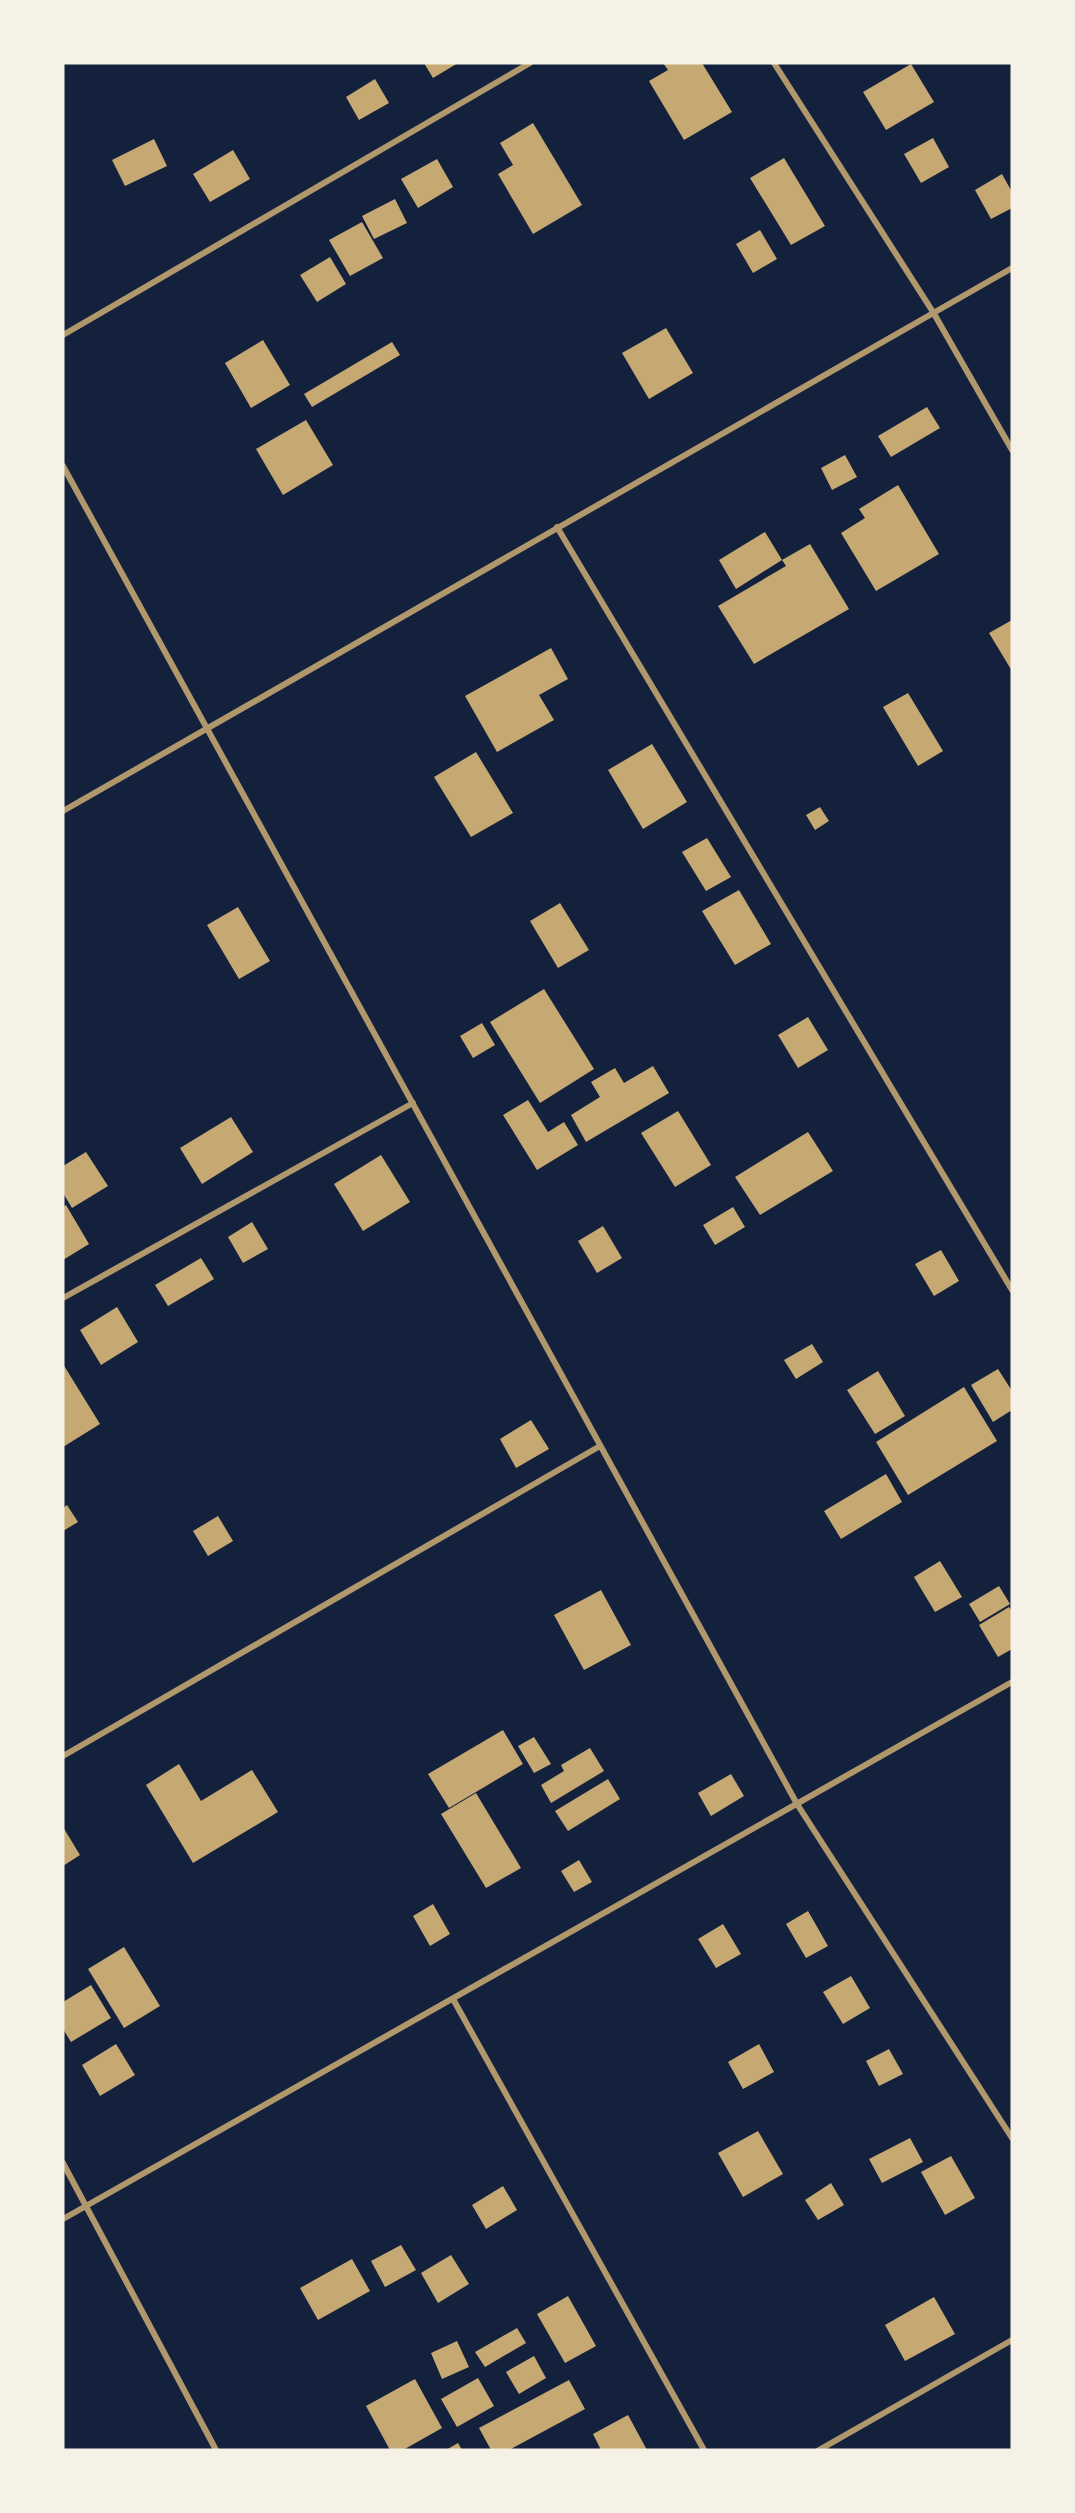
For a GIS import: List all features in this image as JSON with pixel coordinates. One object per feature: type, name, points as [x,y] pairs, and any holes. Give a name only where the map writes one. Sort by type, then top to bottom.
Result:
[{"type":"street","points":[[63,335],[530,63]]},
{"type":"street","points":[[774,63],[933,312],[1012,450]]},
{"type":"street","points":[[63,811],[1012,268]]},
{"type":"street","points":[[63,466],[797,1804],[1012,2138]]},
{"type":"street","points":[[557,527],[1012,1290]]},
{"type":"street","points":[[63,1298],[413,1103]]},
{"type":"street","points":[[63,1756],[600,1446]]},
{"type":"street","points":[[63,2219],[1012,1682]]},
{"type":"street","points":[[453,1999],[704,2450]]},
{"type":"street","points":[[63,2163],[216,2450]]},
{"type":"street","points":[[819,2450],[1012,2340]]},
{"type":"building","points":[[424,63],[458,63],[433,78]]},
{"type":"building","points":[[663,63],[702,63],[732,112],[684,140],[649,81],[668,70]]},
{"type":"building","points":[[911,64],[934,102],[886,130],[863,92]]},
{"type":"building","points":[[375,79],[389,103],[359,120],[346,97]]},
{"type":"building","points":[[533,123],[582,205],[533,234],[498,174],[513,165],[500,143]]},
{"type":"building","points":[[933,138],[949,167],[921,183],[904,154]]},
{"type":"building","points":[[154,139],[167,166],[125,186],[112,160]]},
{"type":"building","points":[[233,150],[250,179],[210,202],[193,174]]},
{"type":"building","points":[[784,158],[825,226],[791,245],[750,178]]},
{"type":"building","points":[[437,159],[453,187],[418,208],[401,179]]},
{"type":"building","points":[[1002,174],[1012,192],[1012,208],[991,219],[975,190]]},
{"type":"building","points":[[395,199],[407,223],[374,239],[362,216]]},
{"type":"building","points":[[362,222],[383,258],[350,276],[329,240]]},
{"type":"building","points":[[760,230],[777,259],[753,273],[736,244]]},
{"type":"building","points":[[330,257],[346,284],[317,302],[300,275]]},
{"type":"building","points":[[666,328],[693,373],[649,399],[622,353]]},
{"type":"building","points":[[263,340],[290,385],[251,408],[225,363]]},
{"type":"building","points":[[392,342],[400,355],[312,407],[304,394]]},
{"type":"building","points":[[927,407],[940,428],[891,457],[878,436]]},
{"type":"building","points":[[306,420],[333,465],[283,495],[256,449]]},
{"type":"building","points":[[845,455],[857,477],[832,490],[821,468]]},
{"type":"building","points":[[898,485],[939,554],[876,591],[841,533],[865,518],[859,509]]},
{"type":"building","points":[[765,532],[782,560],[736,589],[719,560]]},
{"type":"building","points":[[810,544],[849,609],[754,664],[718,606],[786,566],[782,560]]},
{"type":"building","points":[[1012,620],[1012,671],[989,633]]},
{"type":"building","points":[[551,648],[568,679],[539,695],[554,720],[497,752],[465,696]]},
{"type":"building","points":[[908,693],[943,751],[918,766],[883,707]]},
{"type":"building","points":[[652,744],[687,802],[643,829],[608,770]]},
{"type":"building","points":[[476,752],[513,813],[471,837],[434,777]]},
{"type":"building","points":[[820,807],[829,821],[815,830],[806,815]]},
{"type":"building","points":[[707,838],[731,877],[706,891],[682,852]]},
{"type":"building","points":[[739,890],[771,944],[735,965],[702,911]]},
{"type":"building","points":[[560,903],[589,950],[558,968],[530,921]]},
{"type":"building","points":[[238,907],[270,961],[239,979],[207,925]]},
{"type":"building","points":[[544,989],[594,1069],[540,1103],[490,1022]]},
{"type":"building","points":[[808,1017],[828,1050],[798,1068],[778,1035]]},
{"type":"building","points":[[482,1023],[495,1045],[473,1058],[460,1036]]},
{"type":"building","points":[[653,1066],[669,1093],[586,1142],[571,1115],[600,1097],[591,1082],[615,1068],[624,1083]]},
{"type":"building","points":[[528,1100],[548,1132],[564,1122],[578,1145],[537,1170],[503,1115]]},
{"type":"building","points":[[678,1111],[711,1165],[675,1187],[641,1133]]},
{"type":"building","points":[[231,1117],[253,1152],[202,1184],[180,1148]]},
{"type":"building","points":[[808,1132],[833,1171],[760,1215],[735,1177]]},
{"type":"building","points":[[86,1152],[108,1186],[72,1208],[63,1193],[63,1166]]},
{"type":"building","points":[[381,1155],[410,1202],[363,1231],[334,1184]]},
{"type":"building","points":[[66,1205],[89,1244],[63,1260],[63,1207]]},
{"type":"building","points":[[733,1207],[745,1227],[715,1245],[703,1225]]},
{"type":"building","points":[[252,1222],[268,1249],[243,1263],[228,1237]]},
{"type":"building","points":[[603,1226],[622,1258],[597,1273],[578,1241]]},
{"type":"building","points":[[941,1250],[959,1281],[934,1296],[915,1264]]},
{"type":"building","points":[[201,1258],[214,1279],[168,1306],[155,1285]]},
{"type":"building","points":[[117,1307],[138,1342],[101,1365],[80,1330]]},
{"type":"building","points":[[812,1344],[823,1362],[796,1379],[784,1360]]},
{"type":"building","points":[[63,1364],[100,1424],[63,1447]]},
{"type":"building","points":[[998,1369],[1012,1391],[1012,1410],[993,1422],[971,1385]]},
{"type":"building","points":[[878,1371],[905,1416],[875,1434],[847,1390]]},
{"type":"building","points":[[964,1387],[997,1441],[908,1495],[876,1442]]},
{"type":"building","points":[[531,1420],[549,1449],[516,1468],[500,1439]]},
{"type":"building","points":[[886,1474],[902,1502],[841,1539],[824,1511]]},
{"type":"building","points":[[67,1505],[78,1522],[63,1531],[63,1508]]},
{"type":"building","points":[[218,1516],[233,1541],[208,1556],[193,1531]]},
{"type":"building","points":[[940,1561],[962,1597],[935,1612],[914,1577]]},
{"type":"building","points":[[999,1586],[1010,1604],[980,1622],[969,1604]]},
{"type":"building","points":[[601,1590],[631,1645],[584,1670],[554,1615]]},
{"type":"building","points":[[1009,1607],[1012,1611],[1012,1649],[998,1657],[979,1625]]},
{"type":"building","points":[[503,1730],[523,1764],[449,1808],[428,1774]]},
{"type":"building","points":[[534,1737],[551,1764],[534,1773],[518,1746]]},
{"type":"building","points":[[590,1748],[604,1771],[551,1803],[541,1785],[564,1771],[561,1765]]},
{"type":"building","points":[[179,1764],[201,1801],[252,1770],[278,1812],[193,1863],[146,1785]]},
{"type":"building","points":[[731,1774],[744,1796],[711,1816],[698,1793]]},
{"type":"building","points":[[608,1779],[620,1799],[568,1831],[555,1811]]},
{"type":"building","points":[[476,1793],[521,1868],[486,1888],[441,1814]]},
{"type":"building","points":[[63,1827],[80,1855],[63,1866]]},
{"type":"building","points":[[579,1860],[592,1882],[574,1892],[561,1871]]},
{"type":"building","points":[[433,1904],[450,1934],[430,1946],[413,1916]]},
{"type":"building","points":[[808,1911],[828,1946],[806,1958],[786,1924]]},
{"type":"building","points":[[723,1924],[741,1954],[716,1968],[698,1939]]},
{"type":"building","points":[[124,1947],[160,2006],[124,2028],[88,1969]]},
{"type":"building","points":[[851,1976],[870,2008],[843,2024],[823,1992]]},
{"type":"building","points":[[91,1985],[111,2018],[71,2042],[63,2029],[63,2002]]},
{"type":"building","points":[[116,2044],[135,2075],[100,2096],[82,2065]]},
{"type":"building","points":[[759,2044],[774,2072],[743,2089],[728,2062]]},
{"type":"building","points":[[889,2049],[903,2074],[879,2086],[866,2061]]},
{"type":"building","points":[[758,2131],[783,2174],[743,2197],[718,2153]]},
{"type":"building","points":[[910,2138],[923,2162],[882,2183],[869,2159]]},
{"type":"building","points":[[951,2156],[975,2198],[945,2215],[921,2172]]},
{"type":"building","points":[[831,2183],[844,2205],[818,2220],[805,2200]]},
{"type":"building","points":[[503,2186],[517,2210],[486,2229],[472,2205]]},
{"type":"building","points":[[401,2245],[416,2270],[385,2287],[371,2261]]},
{"type":"building","points":[[451,2255],[469,2284],[438,2303],[421,2273]]},
{"type":"building","points":[[352,2259],[370,2291],[318,2320],[300,2288]]},
{"type":"building","points":[[568,2296],[596,2346],[565,2363],[537,2314]]},
{"type":"building","points":[[934,2297],[955,2334],[905,2361],[885,2325]]},
{"type":"building","points":[[517,2328],[526,2343],[485,2367],[475,2352]]},
{"type":"building","points":[[457,2341],[469,2367],[442,2379],[431,2353]]},
{"type":"building","points":[[534,2356],[546,2378],[519,2394],[506,2372]]},
{"type":"building","points":[[478,2378],[494,2406],[457,2427],[441,2399]]},
{"type":"building","points":[[415,2379],[442,2428],[403,2450],[390,2450],[366,2406]]},
{"type":"building","points":[[569,2380],[585,2409],[509,2450],[491,2450],[479,2428]]},
{"type":"building","points":[[628,2415],[647,2450],[601,2450],[593,2434]]},
{"type":"building","points":[[458,2443],[462,2450],[446,2450]]}]
